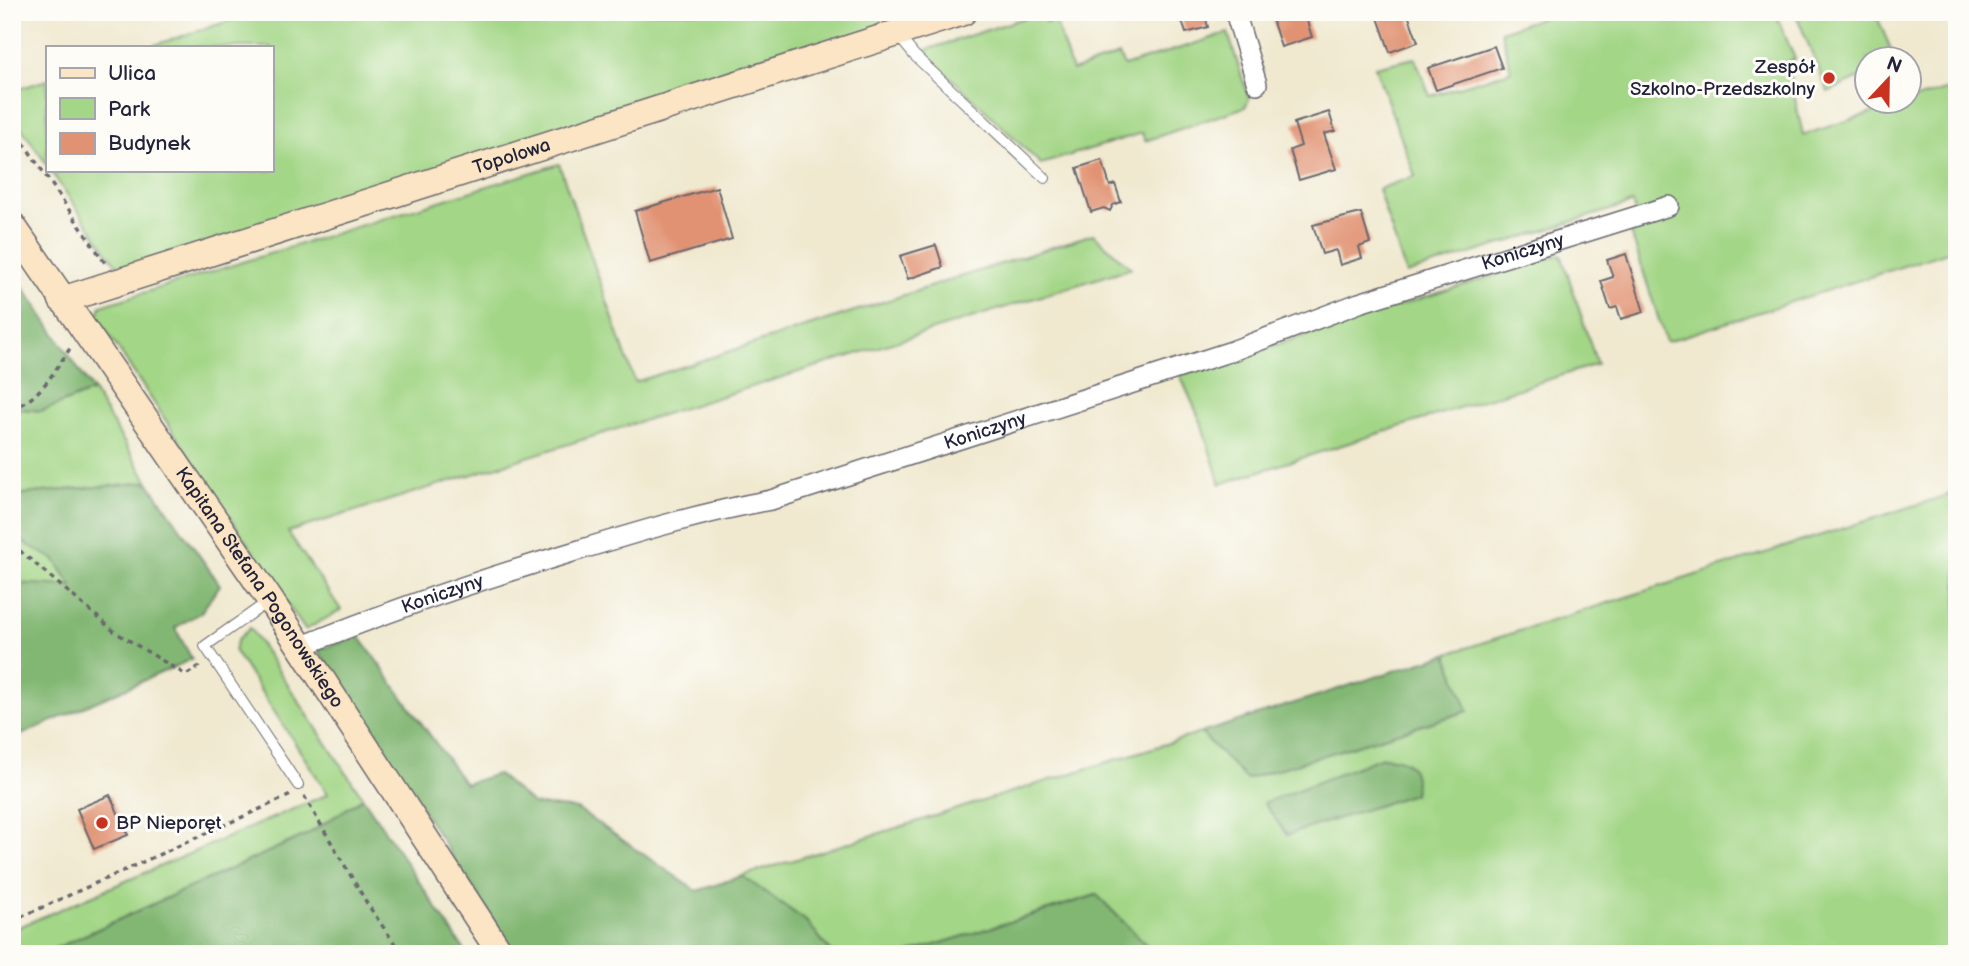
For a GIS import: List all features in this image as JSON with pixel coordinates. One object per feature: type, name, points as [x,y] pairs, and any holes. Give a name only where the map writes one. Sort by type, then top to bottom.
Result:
[{"type":"street","name":"Topolowa","points":[[62,300],[963,12]]},
{"type":"street","points":[[1235,12],[1257,84]]},
{"type":"street","name":"Koniczyny","points":[[300,647],[379,615],[484,578],[703,512],[771,500],[1232,352],[1372,299],[1669,206]]},
{"type":"street","name":"Kapitana Stefana Pogonowskiego","points":[[12,225],[270,600],[501,954]]},
{"type":"lane","points":[[897,34],[914,55],[1045,178]]},
{"type":"lane","points":[[270,600],[205,646],[298,785]]},
{"type":"path","points":[[12,126],[118,282]]},
{"type":"path","points":[[12,409],[23,405],[42,388],[83,331]]},
{"type":"path","points":[[12,544],[115,632],[186,674],[212,657]]},
{"type":"path","points":[[12,921],[232,824],[290,795],[298,785],[368,905],[402,954]]},
{"type":"green space","points":[[257,12],[935,12],[120,270],[51,172],[273,172],[273,46],[151,46]]},
{"type":"green space","points":[[1042,12],[1046,23],[1055,20],[1072,71],[1119,55],[1124,66],[1228,33],[1249,99],[1245,107],[1145,141],[1142,133],[1041,164],[923,51]]},
{"type":"green space","points":[[1559,12],[1775,12],[1795,59],[1787,62],[1803,135],[1863,116],[1924,116],[1924,96],[1957,86],[1957,249],[1666,342],[1631,233],[1641,229],[1632,203],[1406,274],[1378,189],[1415,176],[1375,67],[1415,58],[1430,96],[1511,71],[1501,31]]},
{"type":"green space","points":[[1795,12],[1875,12],[1889,46],[1854,46],[1854,81],[1828,92]]},
{"type":"green space","points":[[46,80],[46,164],[12,114],[12,91]]},
{"type":"green space","points":[[559,164],[635,382],[1093,234],[1131,268],[288,532],[341,610],[305,630],[97,317],[101,306]]},
{"type":"green space","points":[[1561,254],[1597,364],[1220,484],[1201,422],[1180,375]]},
{"type":"green space","points":[[12,270],[93,391],[42,411],[12,408]]},
{"type":"green space","points":[[93,391],[148,482],[23,494],[12,504],[12,408],[42,411]]},
{"type":"green space","points":[[148,482],[220,585],[201,612],[175,628],[192,659],[12,739],[12,583],[72,586],[55,560],[23,542],[12,530],[12,504],[23,494]]},
{"type":"green space","points":[[1957,492],[1957,954],[1155,954],[1096,895],[906,954],[833,954],[806,921],[742,876],[1201,733],[1246,779],[1468,711],[1447,654]]},
{"type":"green space","points":[[12,530],[23,542],[55,560],[73,587],[12,583]]},
{"type":"green space","points":[[250,628],[363,798],[308,834],[43,954],[12,954],[12,930],[328,794],[234,650],[238,639]]},
{"type":"green space","points":[[359,636],[465,784],[497,774],[533,804],[577,809],[697,891],[742,876],[806,921],[833,954],[516,954],[318,650]]},
{"type":"green space","points":[[1447,654],[1468,711],[1246,779],[1201,733]]},
{"type":"green space","points":[[1382,757],[1400,759],[1410,766],[1415,777],[1414,794],[1287,835],[1264,803]]},
{"type":"green space","points":[[363,798],[467,954],[43,954],[308,834]]},
{"type":"green space","points":[[1097,895],[1155,954],[906,954]]},
{"type":"building","points":[[1179,12],[1204,12],[1208,27],[1186,33]]},
{"type":"building","points":[[1282,12],[1298,12],[1299,17],[1305,15],[1312,37],[1281,47],[1271,16]]},
{"type":"building","points":[[1376,12],[1407,12],[1418,42],[1390,52]]},
{"type":"building","points":[[1494,46],[1502,68],[1436,90],[1428,68]]},
{"type":"building","points":[[1329,112],[1335,131],[1324,134],[1336,169],[1299,180],[1290,150],[1301,146],[1294,123]]},
{"type":"building","points":[[1102,160],[1110,186],[1115,184],[1121,202],[1113,205],[1110,211],[1104,208],[1091,212],[1077,168]]},
{"type":"building","points":[[717,187],[732,239],[650,263],[635,211]]},
{"type":"building","points":[[1361,213],[1370,243],[1359,247],[1362,258],[1340,265],[1336,250],[1322,254],[1313,225]]},
{"type":"building","points":[[936,245],[943,267],[908,279],[900,256]]},
{"type":"building","points":[[1626,254],[1644,312],[1621,319],[1617,307],[1610,309],[1601,281],[1613,277],[1607,260]]},
{"type":"building","points":[[110,795],[128,835],[94,849],[77,809]]},
{"type":"place","name":"Zespół Szkolno-Przedszkolny","points":[[1829,78]]},
{"type":"place","name":"BP Nieporęt","points":[[102,823]]}]
